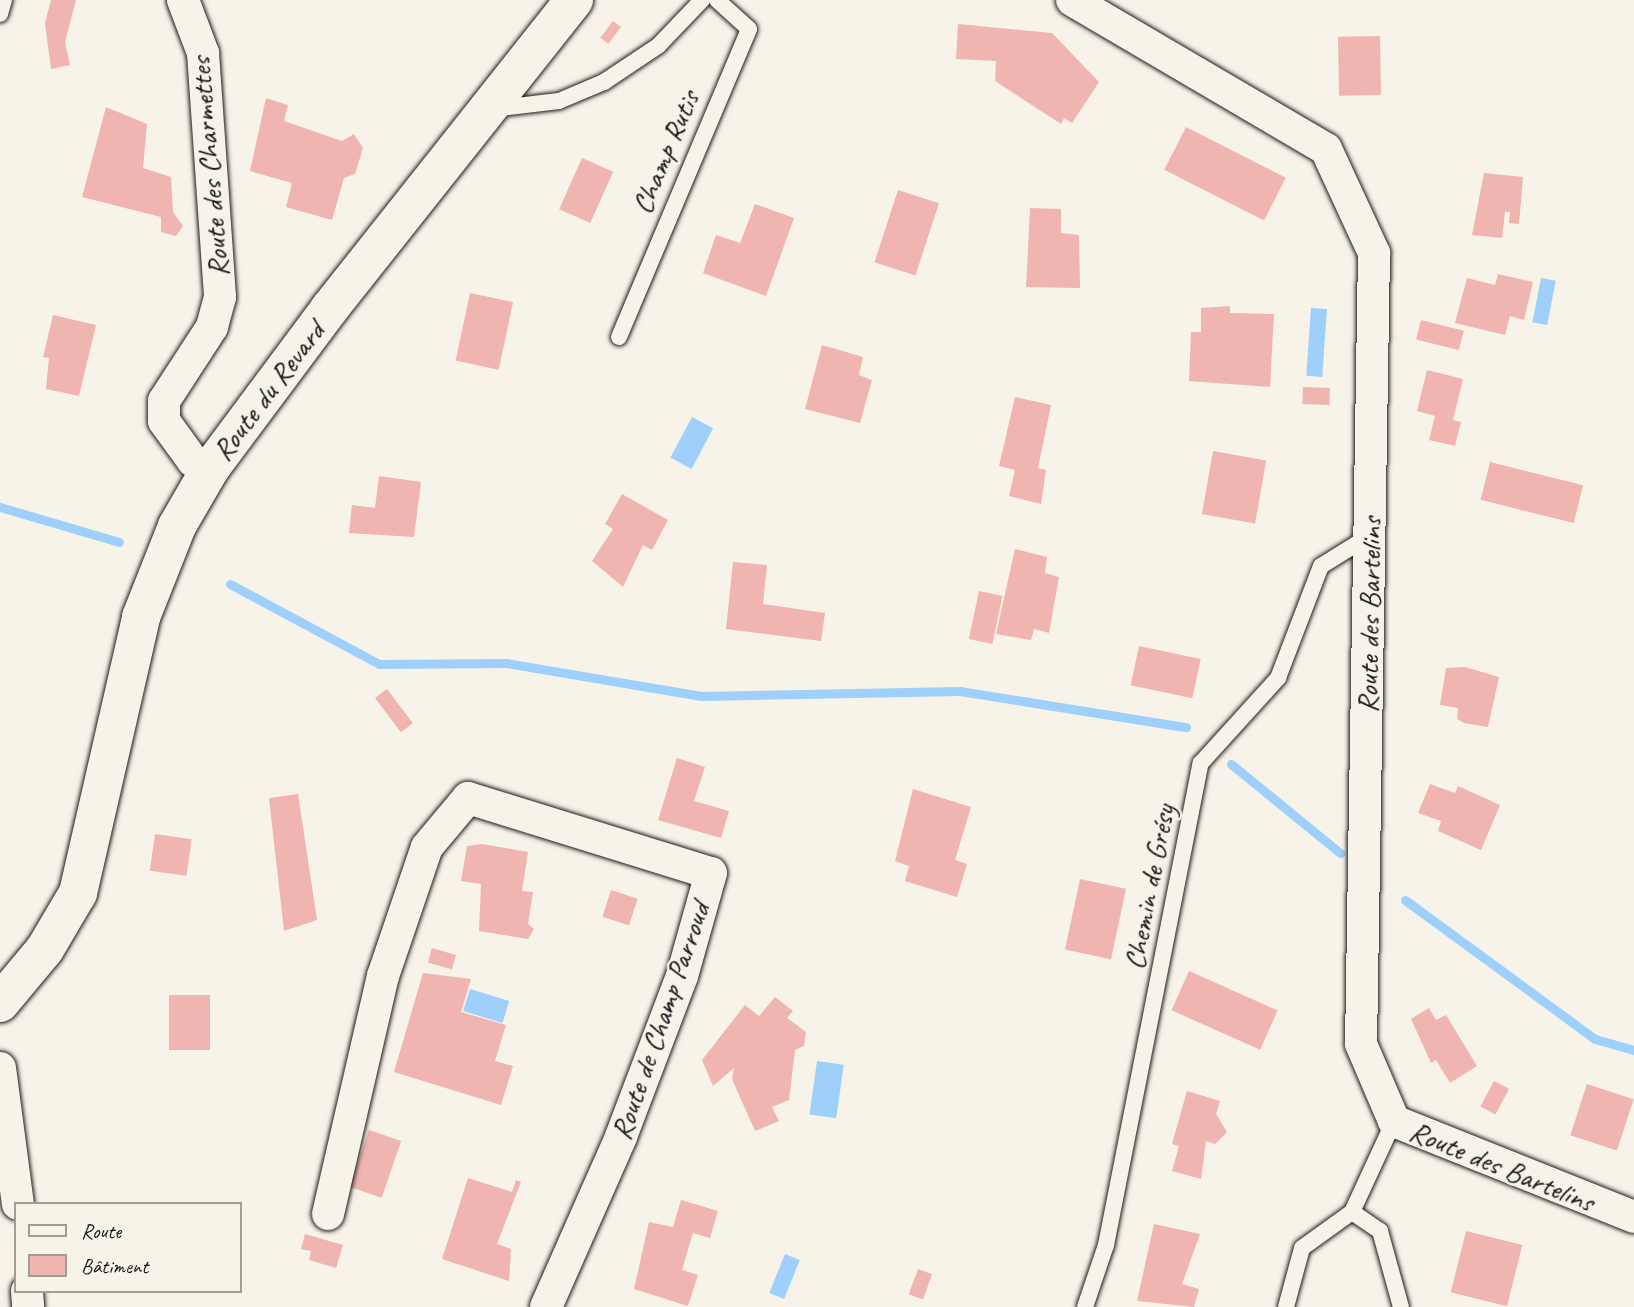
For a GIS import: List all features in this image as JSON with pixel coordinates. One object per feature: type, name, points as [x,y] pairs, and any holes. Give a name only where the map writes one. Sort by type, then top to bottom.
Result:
[{"type":"main road","name":"Route du Revard","points":[[0,1003],[69,911],[93,824],[141,617],[177,526],[210,469],[573,6]]},
{"type":"main road","name":"Route du Revard","points":[[0,966],[48,910],[93,824]]},
{"type":"street","name":"Route des Charmettes","points":[[183,0],[204,53],[219,297],[212,327],[164,401],[164,421],[193,461],[210,469]]},
{"type":"street","name":"Route des Bartelins","points":[[1072,0],[1326,149],[1374,253],[1361,1044],[1394,1121],[1634,1217]]},
{"type":"street","name":"Route de Champ Parroud","points":[[328,1214],[383,976],[427,847],[468,798],[711,873],[659,1038],[545,1307]]},
{"type":"street","points":[[0,1068],[1,1104],[19,1202]]},
{"type":"lane","points":[[0,14],[4,0]]},
{"type":"lane","name":"Champ Rutis","points":[[490,109],[559,101],[604,82],[658,46],[702,0]]},
{"type":"lane","name":"Champ Rutis","points":[[619,337],[749,29],[717,0]]},
{"type":"lane","name":"Chemin de Grésy","points":[[1085,1307],[1106,1245],[1201,763],[1278,678],[1321,566],[1371,534]]},
{"type":"lane","points":[[1286,1307],[1302,1248],[1352,1212],[1394,1121]]},
{"type":"lane","points":[[1352,1212],[1380,1231],[1401,1307]]},
{"type":"water","points":[[1541,278],[1556,281],[1547,325],[1532,322]]},
{"type":"water","points":[[1311,308],[1327,309],[1322,377],[1306,376]]},
{"type":"water","points":[[692,417],[713,428],[692,469],[670,458]]},
{"type":"water","points":[[470,989],[509,1001],[502,1023],[463,1011]]},
{"type":"water","points":[[817,1061],[844,1065],[836,1118],[809,1114]]},
{"type":"water","points":[[785,1254],[800,1260],[784,1299],[769,1293]]},
{"type":"building","points":[[51,0],[76,0],[65,42],[70,65],[51,69],[45,23]]},
{"type":"building","points":[[613,21],[621,27],[608,44],[600,38]]},
{"type":"building","points":[[958,24],[1052,33],[1099,82],[1072,123],[1064,118],[1061,124],[995,81],[996,61],[956,59]]},
{"type":"building","points":[[1380,36],[1381,95],[1339,96],[1338,37]]},
{"type":"building","points":[[266,98],[288,105],[284,121],[342,141],[354,134],[363,148],[355,174],[344,178],[332,220],[286,207],[292,183],[250,171]]},
{"type":"building","points":[[106,107],[147,124],[143,168],[171,177],[173,212],[183,226],[176,236],[161,232],[161,217],[82,197]]},
{"type":"building","points":[[1186,127],[1286,178],[1264,221],[1164,170]]},
{"type":"building","points":[[582,158],[613,172],[590,223],[559,209]]},
{"type":"building","points":[[1484,173],[1523,177],[1519,224],[1509,223],[1510,212],[1505,212],[1502,238],[1472,235]]},
{"type":"building","points":[[898,190],[939,203],[915,276],[875,262]]},
{"type":"building","points":[[755,204],[794,218],[766,296],[703,273],[716,235],[740,243]]},
{"type":"building","points":[[1030,208],[1061,209],[1061,233],[1079,235],[1080,288],[1026,287]]},
{"type":"building","points":[[1498,274],[1533,282],[1524,320],[1510,316],[1505,335],[1455,323],[1467,278],[1495,285]]},
{"type":"building","points":[[470,293],[513,302],[499,370],[456,360]]},
{"type":"building","points":[[1230,306],[1230,313],[1274,314],[1270,387],[1189,381],[1191,332],[1201,332],[1201,308]]},
{"type":"building","points":[[53,315],[96,325],[79,396],[46,389],[49,358],[43,357]]},
{"type":"building","points":[[1421,320],[1464,331],[1459,350],[1416,339]]},
{"type":"building","points":[[822,345],[863,357],[859,375],[872,380],[860,423],[805,409]]},
{"type":"building","points":[[1427,370],[1463,379],[1453,420],[1461,422],[1455,446],[1429,440],[1435,416],[1417,411]]},
{"type":"building","points":[[1303,387],[1330,388],[1329,405],[1302,404]]},
{"type":"building","points":[[1015,397],[1051,405],[1038,468],[1046,470],[1041,504],[1009,496],[1015,470],[999,466]]},
{"type":"building","points":[[1213,451],[1266,460],[1255,523],[1202,514]]},
{"type":"building","points":[[1490,462],[1583,485],[1574,523],[1481,500]]},
{"type":"building","points":[[379,476],[421,482],[414,537],[349,533],[352,505],[375,508]]},
{"type":"building","points":[[622,494],[668,520],[652,550],[643,545],[623,587],[592,561],[613,529],[605,524]]},
{"type":"building","points":[[1015,549],[1047,557],[1045,573],[1059,577],[1049,633],[1034,629],[1031,640],[996,634]]},
{"type":"building","points":[[733,562],[767,565],[763,604],[825,613],[821,641],[726,629]]},
{"type":"building","points":[[979,591],[1002,596],[992,644],[969,639]]},
{"type":"building","points":[[1139,646],[1201,659],[1192,698],[1131,685]]},
{"type":"building","points":[[1465,667],[1499,677],[1488,727],[1464,723],[1457,719],[1458,708],[1440,705],[1446,668]]},
{"type":"building","points":[[387,689],[413,723],[401,732],[375,698]]},
{"type":"building","points":[[677,758],[705,767],[694,801],[729,811],[721,838],[658,820]]},
{"type":"building","points":[[1430,784],[1455,793],[1458,786],[1500,805],[1481,850],[1438,831],[1441,821],[1418,813]]},
{"type":"building","points":[[913,789],[971,807],[955,860],[967,864],[957,897],[905,881],[909,866],[895,861]]},
{"type":"building","points":[[298,794],[317,920],[284,931],[269,798]]},
{"type":"building","points":[[155,834],[192,839],[186,876],[150,871]]},
{"type":"building","points":[[482,844],[528,852],[522,891],[533,892],[528,924],[534,929],[528,939],[479,931],[481,884],[461,881],[467,846]]},
{"type":"building","points":[[1080,879],[1126,889],[1111,959],[1065,949]]},
{"type":"building","points":[[611,890],[638,899],[629,925],[602,917]]},
{"type":"building","points":[[432,948],[456,955],[452,969],[428,962]]},
{"type":"building","points":[[1189,971],[1278,1010],[1260,1050],[1172,1010]]},
{"type":"building","points":[[423,973],[471,979],[461,1012],[506,1025],[495,1061],[513,1066],[501,1105],[394,1072]]},
{"type":"building","points":[[169,995],[210,995],[210,1050],[169,1050]]},
{"type":"building","points":[[775,997],[793,1011],[787,1018],[806,1032],[804,1046],[795,1050],[789,1100],[772,1107],[779,1121],[755,1131],[732,1079],[734,1068],[713,1086],[702,1060],[745,1005],[759,1016]]},
{"type":"building","points":[[1429,1008],[1436,1020],[1446,1015],[1477,1066],[1450,1083],[1436,1060],[1431,1063],[1411,1019]]},
{"type":"building","points":[[1494,1081],[1509,1089],[1495,1115],[1480,1107]]},
{"type":"building","points":[[1587,1084],[1634,1099],[1617,1150],[1570,1135]]},
{"type":"building","points":[[1187,1091],[1220,1101],[1216,1114],[1227,1132],[1215,1144],[1206,1141],[1201,1179],[1172,1171],[1179,1146],[1172,1144]]},
{"type":"building","points":[[369,1130],[401,1141],[382,1198],[349,1187]]},
{"type":"building","points":[[468,1178],[512,1192],[516,1180],[521,1182],[497,1244],[511,1249],[509,1281],[442,1259]]},
{"type":"building","points":[[681,1200],[718,1211],[710,1238],[693,1233],[682,1270],[698,1275],[688,1306],[634,1289],[649,1222],[673,1227]]},
{"type":"building","points":[[1154,1224],[1200,1234],[1182,1284],[1199,1289],[1194,1307],[1137,1301]]},
{"type":"building","points":[[1466,1231],[1522,1245],[1507,1306],[1451,1292]]},
{"type":"building","points":[[305,1234],[343,1245],[336,1268],[309,1260],[311,1251],[301,1249]]},
{"type":"building","points":[[918,1269],[932,1274],[923,1300],[909,1294]]},
{"type":"waterway","points":[[0,507],[119,542]]},
{"type":"waterway","points":[[230,584],[379,664],[506,663],[701,696],[960,691],[1186,727]]},
{"type":"waterway","points":[[1231,764],[1340,853]]},
{"type":"waterway","points":[[1405,900],[1595,1039],[1634,1050]]}]
